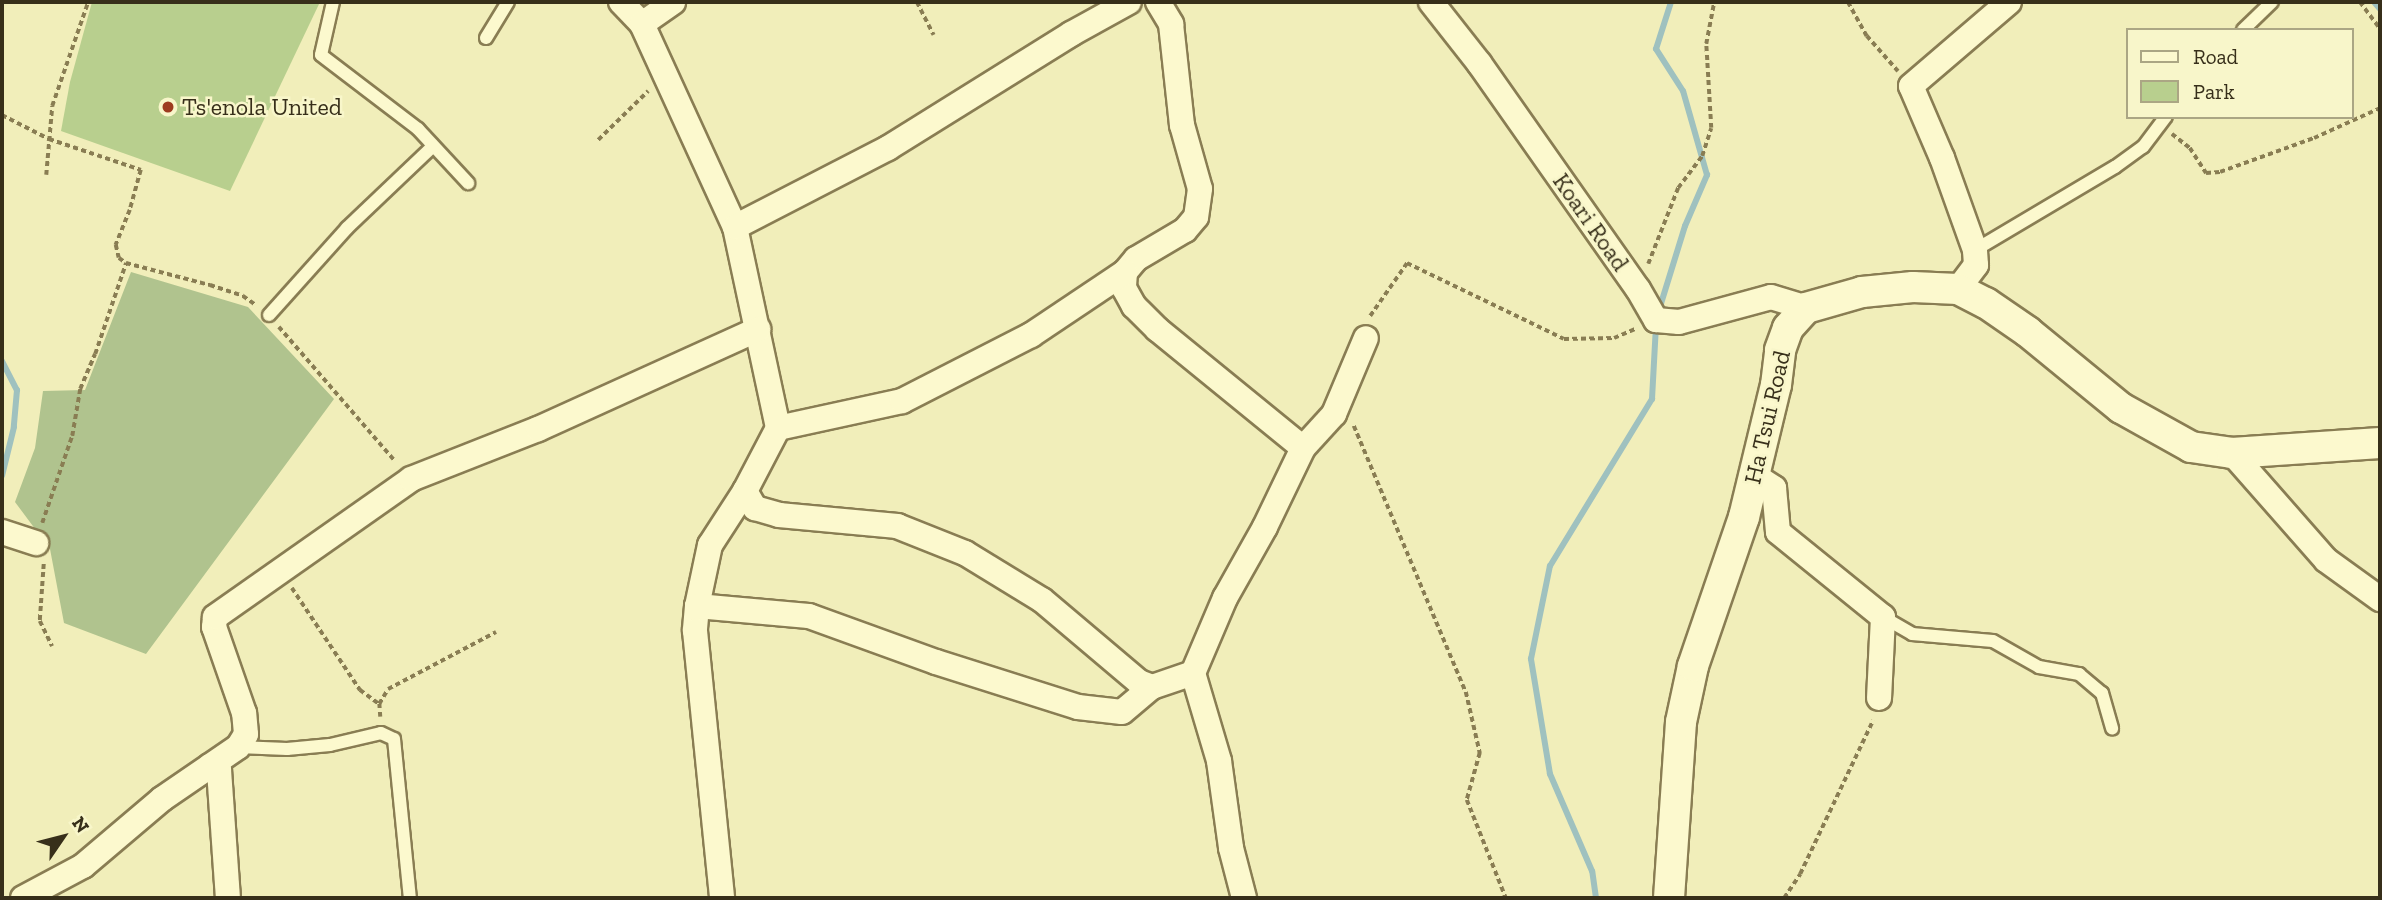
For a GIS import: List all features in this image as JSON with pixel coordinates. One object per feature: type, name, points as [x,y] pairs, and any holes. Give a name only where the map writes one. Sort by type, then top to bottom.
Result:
[{"type":"street","points":[[621,2],[642,24],[735,227],[778,428],[745,491],[710,545],[697,606],[695,631],[722,898]]},
{"type":"street","points":[[642,24],[673,2]]},
{"type":"street","points":[[735,227],[888,148],[1071,34],[1129,2]]},
{"type":"street","points":[[778,428],[902,401],[1031,335],[1125,272],[1136,259],[1185,230],[1196,217],[1200,189],[1182,125],[1171,24],[1158,2]]},
{"type":"street","name":"Koari Road","points":[[1430,2],[1479,63],[1638,289],[1656,320],[1679,322],[1771,297],[1806,308]]},
{"type":"street","points":[[1958,289],[1976,265],[1975,250],[1942,158],[1911,86],[2009,2]]},
{"type":"street","points":[[1125,272],[1124,288],[1134,306],[1157,329],[1303,448]]},
{"type":"street","points":[[1806,308],[1862,292],[1913,287],[1958,289],[1986,303],[2028,332],[2121,408],[2191,447],[2232,453],[2380,443]]},
{"type":"street","name":"Ha Tsui Road","points":[[1669,898],[1681,722],[1693,666],[1744,517],[1776,385],[1780,351],[1788,328],[1806,308]]},
{"type":"street","points":[[23,898],[83,866],[162,799],[238,747],[246,734],[244,713],[214,627],[215,618],[411,479],[538,429],[758,330]]},
{"type":"street","points":[[1244,898],[1231,848],[1219,761],[1193,673],[1225,598],[1265,527],[1303,448],[1334,414],[1366,338]]},
{"type":"street","points":[[2232,453],[2326,560],[2380,599]]},
{"type":"street","points":[[1754,475],[1774,488],[1778,532],[1883,617],[1879,698]]},
{"type":"street","points":[[745,491],[755,508],[779,515],[897,526],[965,553],[1042,600],[1093,646],[1139,682],[1152,687]]},
{"type":"street","points":[[2,532],[36,543]]},
{"type":"street","points":[[697,606],[809,616],[936,662],[1078,707],[1122,712],[1152,687],[1193,673]]},
{"type":"street","points":[[210,766],[219,770],[228,898]]},
{"type":"lane","points":[[333,2],[321,55],[418,129],[468,183]]},
{"type":"lane","points":[[486,38],[508,2]]},
{"type":"lane","points":[[2245,28],[2272,2]]},
{"type":"lane","points":[[1975,250],[2115,167],[2143,147],[2163,121]]},
{"type":"lane","points":[[269,315],[347,228],[433,146]]},
{"type":"lane","points":[[1883,617],[1912,634],[1993,641],[2039,667],[2079,674],[2102,693],[2112,729]]},
{"type":"lane","points":[[238,747],[287,749],[330,745],[381,733],[394,739],[410,898]]},
{"type":"path","points":[[46,175],[52,106],[88,2]]},
{"type":"path","points":[[917,2],[934,35]]},
{"type":"path","points":[[1638,289],[1678,188],[1702,156],[1711,128],[1706,44],[1714,2]]},
{"type":"path","points":[[1848,2],[1867,36],[1911,86]]},
{"type":"path","points":[[2360,2],[2380,29]]},
{"type":"path","points":[[598,140],[653,86],[667,79]]},
{"type":"path","points":[[2163,121],[2190,148],[2206,173],[2220,172],[2314,138],[2380,108]]},
{"type":"path","points":[[2,115],[49,139],[141,170],[130,210],[116,245],[119,258],[126,263],[243,296],[269,315],[411,479]]},
{"type":"path","points":[[52,646],[40,621],[44,560],[36,543],[72,436],[80,389],[126,263]]},
{"type":"path","points":[[1366,338],[1371,310],[1407,263],[1564,339],[1614,338]]},
{"type":"path","points":[[1334,414],[1356,427],[1422,592],[1466,692],[1480,753],[1467,800],[1506,898]]},
{"type":"path","points":[[279,573],[360,690],[379,704]]},
{"type":"path","points":[[381,733],[379,704],[388,690],[496,632]]},
{"type":"path","points":[[1784,898],[1800,874],[1857,758],[1879,698]]},
{"type":"green space","name":"Ts'enola United","points":[[92,2],[320,2],[230,191],[61,131],[70,82]]},
{"type":"green space","points":[[131,272],[248,307],[334,399],[146,654],[64,623],[50,549],[15,502],[35,448],[43,391],[85,390]]},
{"type":"waterway","points":[[1659,310],[1685,226],[1707,175],[1683,91],[1656,49],[1671,2]]},
{"type":"waterway","points":[[2374,2],[2380,9]]},
{"type":"waterway","points":[[1596,898],[1592,871],[1550,774],[1531,659],[1550,566],[1652,399],[1656,324]]},
{"type":"waterway","points":[[2,361],[17,390],[14,427],[2,476]]},
{"type":"place","name":"Ts'enola United","points":[[168,107]]}]
